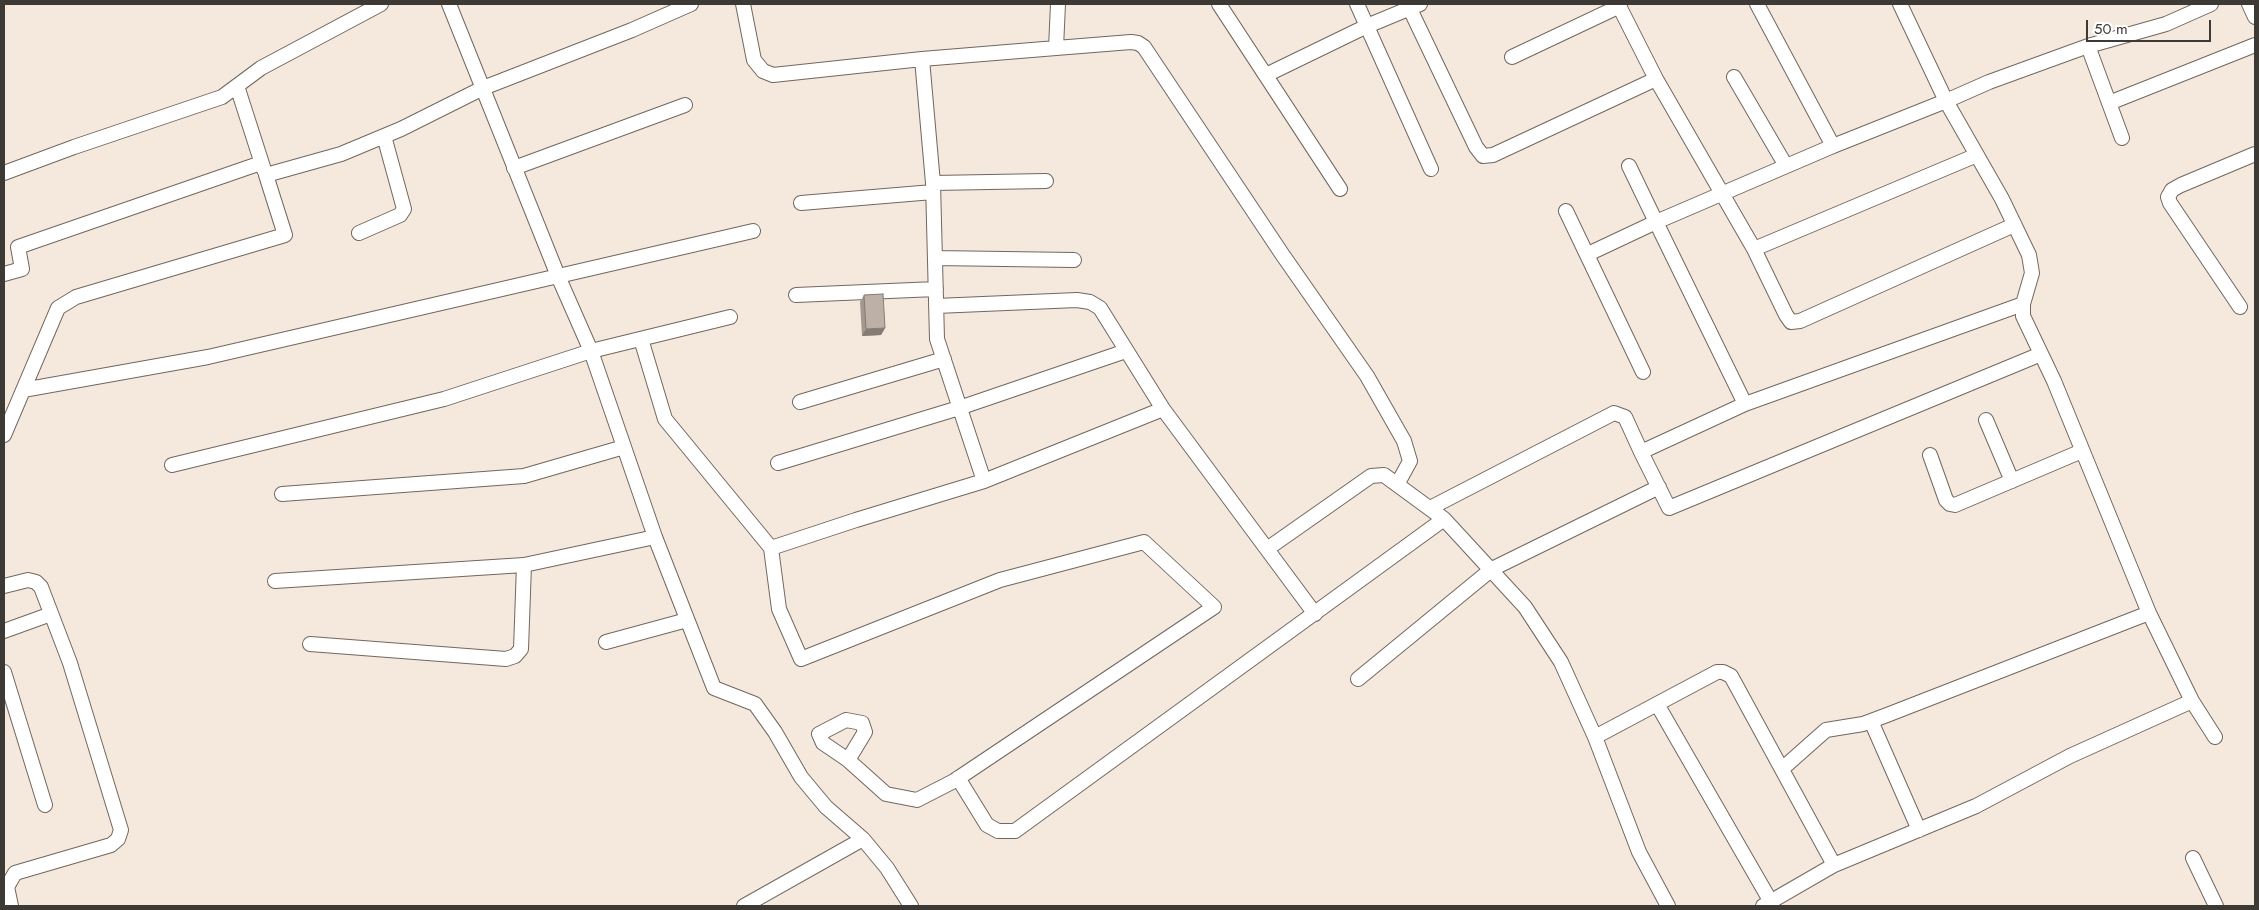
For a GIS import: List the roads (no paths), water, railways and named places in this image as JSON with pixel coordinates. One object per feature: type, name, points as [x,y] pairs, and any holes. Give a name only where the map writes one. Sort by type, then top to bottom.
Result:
[{"type":"street","points":[[4,173],[74,147],[222,98],[260,68],[381,4]]},
{"type":"street","points":[[449,4],[558,276],[591,351],[656,537],[714,688],[755,704],[775,732],[802,777],[826,807],[863,839],[887,868],[911,906]]},
{"type":"street","points":[[4,274],[22,269],[18,247],[264,169],[341,154],[384,136],[483,88],[674,7],[691,4]]},
{"type":"street","points":[[743,4],[754,60],[763,71],[773,75],[922,59],[1131,42],[1138,43],[1144,47],[1282,254],[1367,376],[1404,441],[1410,461],[1398,483]]},
{"type":"street","points":[[1056,48],[1058,4]]},
{"type":"street","points":[[1220,4],[1340,189]]},
{"type":"street","points":[[1357,4],[1431,169]]},
{"type":"street","points":[[1757,4],[1833,146]]},
{"type":"street","points":[[1900,4],[1946,101],[1977,155],[2029,255],[2032,273],[2023,304],[2023,316],[2041,354],[2149,613],[2192,701],[2215,737]]},
{"type":"street","points":[[1588,254],[1722,193],[1989,82],[2088,46],[2166,24],[2210,4]]},
{"type":"street","points":[[2249,4],[2255,17]]},
{"type":"street","points":[[1266,75],[1367,26],[1417,5],[1476,147],[1484,156],[1493,155],[1656,79]]},
{"type":"street","points":[[1512,57],[1619,5],[1656,79],[1754,249],[1791,322],[1800,321],[2014,225]]},
{"type":"street","points":[[2109,103],[2255,45]]},
{"type":"street","points":[[2088,46],[2122,138]]},
{"type":"street","points":[[922,59],[933,188],[937,339],[984,481]]},
{"type":"street","points":[[1734,77],[1786,166]]},
{"type":"street","points":[[4,435],[58,308],[76,297],[285,235],[238,86]]},
{"type":"street","points":[[514,168],[685,105]]},
{"type":"street","points":[[359,232],[400,214],[404,209],[384,136]]},
{"type":"street","points":[[1754,249],[1977,155]]},
{"type":"street","points":[[2240,307],[2170,203],[2168,197],[2172,190],[2181,185],[2254,157]]},
{"type":"street","points":[[1629,166],[1745,404]]},
{"type":"street","points":[[801,203],[933,188],[1046,181]]},
{"type":"street","points":[[1566,211],[1643,372]]},
{"type":"street","points":[[23,390],[208,357],[753,231]]},
{"type":"street","points":[[935,258],[1074,260]]},
{"type":"street","points":[[796,295],[936,289]]},
{"type":"street","points":[[936,306],[1077,300],[1090,302],[1100,308],[1163,409],[1314,614]]},
{"type":"street","points":[[1641,452],[1745,404],[2023,304]]},
{"type":"street","points":[[172,465],[444,399],[591,351],[730,317]]},
{"type":"street","points":[[641,339],[665,419],[771,548],[779,608],[800,659],[1000,580],[1144,542],[1214,608],[958,778],[917,800],[886,794],[848,760]]},
{"type":"street","points":[[778,463],[959,408],[1126,351]]},
{"type":"street","points":[[1430,508],[1614,413],[1624,417],[1669,508],[2041,354]]},
{"type":"street","points":[[800,402],[944,359]]},
{"type":"street","points":[[771,548],[984,481],[1163,409]]},
{"type":"street","points":[[1986,420],[2012,481]]},
{"type":"street","points":[[282,494],[524,476],[624,447]]},
{"type":"street","points":[[1930,454],[1946,500],[1950,504],[1955,505],[2082,451]]},
{"type":"street","points":[[1267,549],[1371,476],[1384,475],[1398,483],[1444,519],[1525,607],[1561,662],[1595,737],[1639,852],[1668,906]]},
{"type":"street","points":[[1358,679],[1492,569],[1659,487]]},
{"type":"street","points":[[958,778],[987,825],[998,832],[1015,831],[1444,519]]},
{"type":"street","points":[[275,581],[524,565],[656,537]]},
{"type":"street","points":[[310,644],[506,659],[515,656],[521,649],[524,565]]},
{"type":"street","points":[[4,586],[28,580],[36,582],[41,587],[70,662],[121,830],[118,839],[111,845],[15,873],[7,887],[11,906]]},
{"type":"street","points":[[1782,769],[1826,730],[1871,721],[2149,613]]},
{"type":"street","points":[[4,631],[51,614]]},
{"type":"street","points":[[606,642],[687,620]]},
{"type":"street","points":[[4,672],[45,805]]},
{"type":"street","points":[[1595,737],[1717,672],[1723,672],[1731,676],[1834,865]]},
{"type":"street","points":[[1657,704],[1767,904],[1834,865],[1976,806],[2070,756],[2192,701]]},
{"type":"street","points":[[1871,721],[1919,830]]},
{"type":"street","points":[[744,906],[863,839]]},
{"type":"street","points":[[2193,858],[2216,906]]}]
